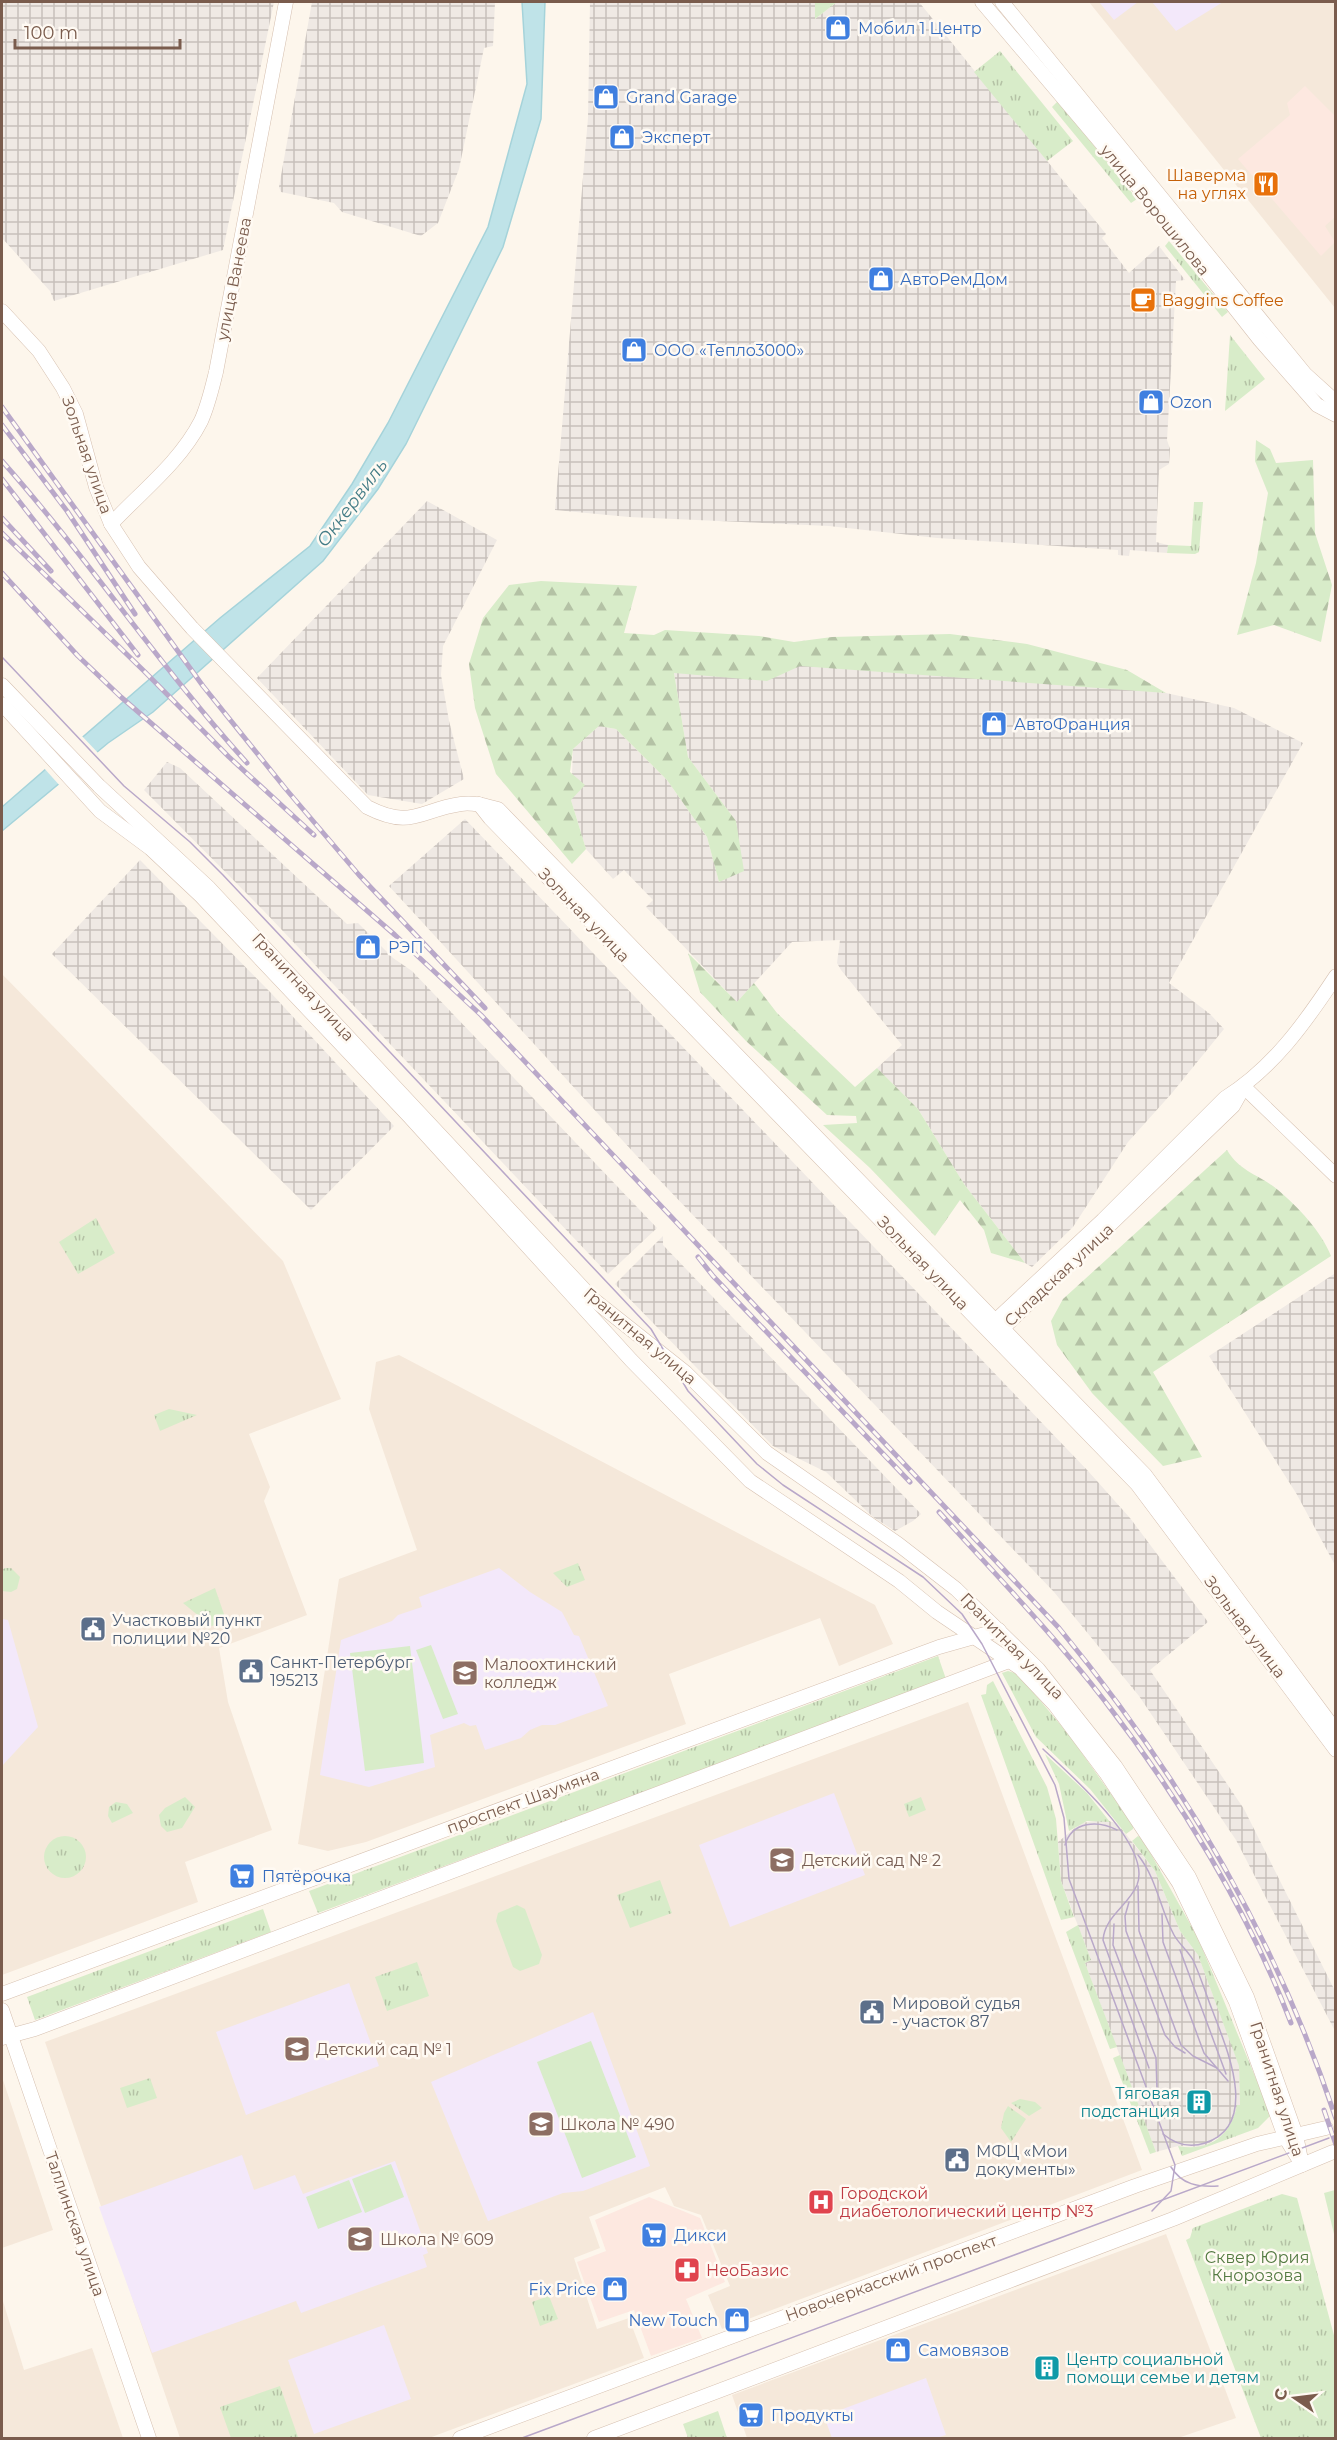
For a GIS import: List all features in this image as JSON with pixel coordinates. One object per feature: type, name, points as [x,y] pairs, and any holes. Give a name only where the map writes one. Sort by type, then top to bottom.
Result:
[{"type":"street","name":"улица Ванеева","points":[[111,524],[170,464],[189,442],[202,419],[216,372],[286,2]]},
{"type":"street","name":"улица Ворошилова","points":[[982,2],[1317,405],[1335,410]]},
{"type":"street","name":"улица Ворошилова","points":[[1002,2],[1335,410]]},
{"type":"street","name":"Зольная улица","points":[[2,311],[39,351],[63,388],[76,414],[96,487],[111,524],[139,567],[192,628],[352,795],[367,807],[391,818],[407,818],[461,804],[479,804],[498,810],[1161,1495],[1335,1731]]},
{"type":"street","name":"Гранитная улица","points":[[2,685],[99,786],[209,888],[594,1300],[686,1374],[767,1453],[898,1544],[956,1589],[999,1630],[1063,1698],[1115,1766],[1189,1877],[1246,1997],[1291,2136]]},
{"type":"street","name":"Гранитная улица","points":[[2,705],[100,810],[150,848],[201,896],[409,1116],[631,1360],[750,1481],[899,1581],[1009,1660],[1029,1676],[1055,1705],[1106,1773],[1179,1883],[1236,2002],[1302,2165]]},
{"type":"street","name":"Складская улица","points":[[996,1327],[1233,1106],[1244,1087],[1289,1043],[1335,976]]},
{"type":"street","points":[[1244,1087],[1335,1176]]},
{"type":"street","name":"Зольная улица","points":[[996,1327],[1137,1484],[1335,1750]]},
{"type":"street","name":"проспект Шаумяна","points":[[2,1994],[939,1647],[999,1630]]},
{"type":"street","points":[[977,1674],[993,1650],[999,1630]]},
{"type":"street","points":[[6,2037],[35,2029],[1009,1660]]},
{"type":"street","name":"Таллинская улица","points":[[2,2010],[6,2037],[149,2439]]},
{"type":"street","name":"Новочеркасский проспект","points":[[460,2439],[1135,2186],[1291,2136],[1326,2128]]},
{"type":"street","points":[[594,2439],[1162,2223],[1333,2152]]},
{"type":"shaded area","points":[[2,2],[274,2],[223,250],[54,301],[50,291],[2,238]]},
{"type":"shaded area","points":[[312,2],[495,2],[493,46],[484,48],[459,169],[438,223],[421,236],[342,212],[334,203],[281,192],[279,187]]},
{"type":"shaded area","points":[[590,2],[815,2],[815,19],[837,2],[919,2],[1106,234],[1102,238],[1129,273],[1159,246],[1185,280],[1176,281],[1167,440],[1170,449],[1169,464],[1159,470],[1156,542],[1168,545],[1167,553],[1130,550],[1129,556],[1118,555],[1118,550],[937,538],[829,526],[629,517],[555,510],[588,118]]},
{"type":"shaded area","points":[[1089,2],[1335,2],[1335,308]]},
{"type":"shaded area","points":[[1099,2],[1138,2],[1114,20]]},
{"type":"shaded area","points":[[1152,2],[1223,2],[1176,31]]},
{"type":"shaded area","points":[[1305,86],[1335,116],[1335,217],[1325,226],[1335,242],[1321,256],[1238,159],[1290,115],[1287,103]]},
{"type":"shaded area","points":[[427,501],[497,540],[443,646],[441,675],[449,721],[464,779],[422,804],[368,795],[257,678]]},
{"type":"shaded area","points":[[678,649],[1166,693],[1234,708],[1303,743],[1169,983],[1210,1014],[1224,1029],[1172,1093],[1128,1142],[1073,1227],[1032,1267],[1025,1263],[964,1184],[918,1109],[877,1068],[902,1045],[841,970],[837,963],[840,940],[792,942],[737,1002],[646,907],[653,900],[624,870],[613,879],[586,849],[571,800],[573,749],[599,726],[616,729],[667,780],[707,837],[719,882],[736,821],[688,757],[674,673]]},
{"type":"shaded area","points":[[167,762],[180,768],[347,924],[358,923],[393,958],[412,971],[657,1228],[608,1274],[263,910],[144,790]]},
{"type":"shaded area","points":[[465,819],[1088,1471],[1130,1518],[1208,1622],[1150,1670],[1244,1809],[1335,1991],[1335,2031],[1236,1840],[1139,1696],[1054,1592],[646,1166],[389,886]]},
{"type":"shaded area","points":[[140,860],[271,993],[394,1126],[311,1210],[52,954]]},
{"type":"shaded area","points":[[2,974],[283,1261],[341,1399],[249,1434],[270,1487],[264,1501],[307,1615],[219,1648],[228,1702],[272,1830],[185,1862],[198,1902],[2,1975]]},
{"type":"shaded area","points":[[663,1236],[663,1245],[921,1514],[895,1531],[873,1517],[826,1472],[773,1446],[615,1284]]},
{"type":"shaded area","points":[[1334,1274],[1336,1276],[1335,1565],[1296,1493],[1209,1356]]},
{"type":"shaded area","points":[[399,1355],[875,1605],[893,1644],[839,1666],[820,1618],[669,1674],[686,1724],[366,1842],[328,1851],[298,1844],[339,1579],[417,1550],[369,1409],[376,1362]]},
{"type":"shaded area","name":"Малоохтинский колледж","points":[[499,1568],[530,1592],[562,1612],[574,1635],[579,1636],[608,1706],[555,1725],[542,1725],[530,1730],[521,1738],[485,1750],[476,1725],[470,1726],[464,1723],[430,1735],[435,1767],[369,1787],[320,1775],[341,1640],[422,1607],[419,1597]]},
{"type":"shaded area","points":[[2,1619],[8,1620],[38,1727],[2,1766]]},
{"type":"shaded area","points":[[968,1702],[1142,2170],[722,2329],[708,2295],[730,2286],[701,2215],[674,2206],[665,2187],[589,2217],[600,2248],[574,2258],[597,2329],[629,2318],[644,2358],[429,2438],[180,2438],[45,2042]]},
{"type":"shaded area","name":"Детский сад № 2","points":[[834,1793],[865,1875],[730,1927],[699,1845]]},
{"type":"shaded area","points":[[1103,1820],[1117,1823],[1155,1871],[1180,1931],[1198,1955],[1239,2065],[1240,2105],[1237,2106],[1235,2116],[1224,2134],[1203,2147],[1178,2146],[1156,2152],[1085,1963],[1091,1960],[1061,1881],[1058,1842],[1081,1823]]},
{"type":"shaded area","name":"Детский сад № 1","points":[[349,1983],[379,2066],[246,2115],[216,2032]]},
{"type":"shaded area","name":"Школа № 490","points":[[593,2012],[650,2166],[583,2191],[563,2193],[488,2221],[431,2082]]},
{"type":"shaded area","points":[[2,2077],[53,2230],[2,2248]]},
{"type":"shaded area","points":[[242,2155],[254,2190],[295,2175],[303,2194],[395,2161],[428,2253],[423,2255],[427,2267],[301,2313],[296,2301],[152,2353],[99,2207]]},
{"type":"shaded area","points":[[649,2197],[700,2218],[725,2282],[686,2299],[702,2338],[651,2356],[634,2310],[599,2322],[577,2262],[606,2251],[595,2220]]},
{"type":"shaded area","points":[[1166,2234],[1236,2418],[1178,2438],[747,2438],[732,2395]]},
{"type":"shaded area","points":[[2,2298],[24,2370],[92,2348],[123,2438],[2,2438]]},
{"type":"shaded area","points":[[384,2325],[411,2399],[314,2434],[288,2360]]},
{"type":"shaded area","points":[[926,2378],[946,2435],[936,2438],[832,2438],[824,2416]]},
{"type":"green space","points":[[815,2],[837,2],[815,19]]},
{"type":"green space","points":[[1000,51],[1073,141],[1047,161],[974,72]]},
{"type":"green space","points":[[1058,101],[1137,199],[1131,203],[1052,107]]},
{"type":"green space","points":[[1169,241],[1228,312],[1222,317],[1165,246]]},
{"type":"green space","points":[[1230,335],[1265,379],[1225,411]]},
{"type":"green space","points":[[1256,440],[1270,449],[1276,463],[1313,460],[1315,533],[1332,585],[1321,642],[1274,625],[1237,635],[1256,563],[1268,493],[1255,461]]},
{"type":"green space","points":[[1194,502],[1203,502],[1199,552],[1195,554],[1167,553],[1168,545],[1191,546]]},
{"type":"green space","points":[[541,581],[637,586],[624,633],[654,635],[665,630],[759,636],[794,642],[832,637],[950,634],[1027,644],[1127,670],[1166,693],[800,666],[767,681],[674,673],[688,757],[736,821],[744,871],[719,882],[707,837],[667,780],[616,729],[599,726],[573,749],[570,772],[585,785],[571,800],[586,849],[572,864],[496,774],[475,708],[469,664],[483,618],[509,585]]},
{"type":"green space","points":[[688,953],[737,1002],[754,983],[777,1013],[855,1087],[877,1068],[918,1109],[964,1184],[1025,1263],[991,1253],[984,1230],[960,1200],[935,1236],[870,1168],[823,1125],[857,1123],[856,1116],[827,1115],[746,1041],[700,992]]},
{"type":"green space","points":[[1227,1150],[1238,1164],[1278,1190],[1293,1204],[1315,1229],[1331,1256],[1153,1372],[1202,1457],[1163,1466],[1092,1393],[1057,1345],[1051,1321],[1063,1299]]},
{"type":"green space","points":[[96,1218],[115,1253],[78,1274],[59,1242]]},
{"type":"green space","points":[[169,1409],[197,1415],[160,1431],[154,1415]]},
{"type":"green space","points":[[578,1563],[585,1580],[567,1587],[553,1573]]},
{"type":"green space","points":[[11,1568],[20,1577],[17,1589],[11,1592],[2,1591],[2,1570]]},
{"type":"green space","points":[[215,1588],[227,1623],[211,1626],[183,1603]]},
{"type":"green space","points":[[431,1645],[458,1714],[443,1719],[416,1650]]},
{"type":"green space","points":[[410,1646],[424,1763],[365,1771],[350,1653]]},
{"type":"green space","points":[[938,1656],[946,1679],[318,1913],[309,1891]]},
{"type":"green space","points":[[1008,1671],[1018,1674],[1069,1735],[1133,1825],[1133,1829],[1126,1834],[1090,1789],[1036,1737],[1002,1673]]},
{"type":"green space","points":[[993,1681],[1047,1787],[1056,1819],[1061,1881],[1074,1917],[1061,1920],[981,1695],[986,1694],[987,1685]]},
{"type":"green space","points":[[1045,1754],[1087,1793],[1110,1822],[1087,1821],[1069,1831],[1059,1784]]},
{"type":"green space","points":[[185,1797],[195,1807],[182,1828],[167,1832],[161,1826],[159,1815],[165,1808]]},
{"type":"green space","points":[[921,1797],[926,1810],[909,1817],[904,1804]]},
{"type":"green space","points":[[116,1802],[127,1804],[133,1813],[112,1823],[108,1816],[109,1807]]},
{"type":"green space","points":[[65,1836],[80,1842],[86,1857],[80,1872],[65,1878],[50,1872],[44,1857],[50,1842]]},
{"type":"green space","points":[[1138,1836],[1142,1838],[1198,1938],[1271,2115],[1258,2128],[1182,2156],[1178,2146],[1209,2144],[1224,2133],[1230,2125],[1237,2105],[1240,2105],[1239,2066],[1198,1955],[1180,1931],[1155,1871],[1132,1841]]},
{"type":"green space","points":[[660,1880],[672,1913],[630,1928],[617,1895]]},
{"type":"green space","points":[[517,1905],[525,1909],[542,1955],[539,1964],[520,1971],[513,1967],[496,1921],[498,1913]]},
{"type":"green space","points":[[263,1909],[271,1932],[35,2020],[27,1997]]},
{"type":"green space","points":[[1078,1925],[1091,1960],[1085,1963],[1117,2047],[1110,2049],[1066,1932]]},
{"type":"green space","points":[[417,1962],[429,1996],[387,2011],[375,1977]]},
{"type":"green space","points":[[591,2041],[636,2157],[582,2178],[537,2062]]},
{"type":"green space","points":[[1120,2055],[1156,2152],[1150,2154],[1113,2058]]},
{"type":"green space","points":[[150,2078],[157,2098],[127,2108],[120,2088]]},
{"type":"green space","points":[[1020,2099],[1035,2102],[1042,2108],[1029,2116],[1011,2103]]},
{"type":"green space","points":[[1008,2106],[1026,2119],[1011,2142],[1001,2128]]},
{"type":"green space","points":[[391,2164],[404,2197],[365,2213],[352,2179]]},
{"type":"green space","points":[[349,2180],[362,2212],[318,2229],[306,2197]]},
{"type":"green space","points":[[1335,2190],[1336,2192],[1335,2238],[1324,2193]]},
{"type":"green space","name":"Сквер Юрия Кнорозова","points":[[1282,2194],[1297,2198],[1335,2339],[1335,2438],[1261,2438],[1186,2240],[1190,2238],[1193,2228]]},
{"type":"green space","points":[[549,2296],[558,2319],[540,2326],[532,2302]]},
{"type":"green space","points":[[280,2386],[298,2437],[231,2438],[220,2407]]},
{"type":"green space","points":[[718,2411],[727,2438],[688,2438],[683,2424]]},
{"type":"water","name":"Оккервиль","points":[[522,2],[545,2],[541,119],[503,247],[406,444],[378,489],[323,561],[153,712],[108,743],[2,831],[2,807],[220,618],[310,546],[352,484],[388,423],[488,227],[527,84]]},
{"type":"pier","points":[[81,735],[100,755],[61,787],[43,767]]},
{"type":"tram line","points":[[2,657],[124,786],[190,842],[223,875],[651,1329],[688,1391],[757,1464],[783,1485],[923,1577],[962,1614],[982,1644],[1055,1785],[1064,1818],[1069,1879],[1175,2165],[1171,2191],[1152,2211]]},
{"type":"tram line","points":[[1043,1749],[1106,1811],[1133,1850],[1139,1869],[1137,1885],[1108,1924],[1103,1940],[1149,2068]]},
{"type":"tram line","points":[[1065,1845],[1073,1831],[1086,1825],[1102,1825],[1117,1830]]},
{"type":"tram line","points":[[1138,1855],[1150,1874],[1174,1935],[1196,1966],[1225,2045],[1235,2084],[1236,2103],[1232,2120],[1222,2134],[1205,2143],[1194,2145],[1178,2143],[1163,2134]]},
{"type":"tram line","points":[[1138,1886],[1139,1931],[1181,2045],[1193,2056],[1217,2068]]},
{"type":"tram line","points":[[1129,1902],[1125,1916],[1126,1931],[1165,2035],[1175,2047],[1185,2053]]},
{"type":"tram line","points":[[1162,1914],[1163,1942],[1204,2053],[1228,2081]]},
{"type":"tram line","points":[[1114,1924],[1113,1945],[1156,2058],[1157,2090]]},
{"type":"tram line","points":[[1180,1950],[1226,2074]]},
{"type":"tram line","points":[[522,2438],[1329,2138]]},
{"type":"tram line","points":[[1171,2167],[1180,2178],[1191,2184],[1218,2186]]},
{"type":"railway","points":[[2,407],[203,686],[359,875],[485,1008]]},
{"type":"railway","points":[[2,425],[67,511],[135,614]]},
{"type":"railway","points":[[2,461],[34,498],[184,689],[247,763]]},
{"type":"railway","points":[[2,479],[138,655]]},
{"type":"railway","points":[[2,518],[51,571]]},
{"type":"railway","points":[[2,533],[229,757],[314,835]]},
{"type":"railway","points":[[2,573],[78,656],[121,697],[395,935],[481,1015],[1059,1628],[1145,1741],[1220,1860],[1254,1922],[1284,1986],[1312,2052],[1336,2119]]},
{"type":"railway","points":[[698,1257],[713,1276],[910,1482]]},
{"type":"railway","points":[[939,1512],[1065,1652],[1132,1737],[1184,1815],[1232,1896],[1274,1981],[1291,2023]]},
{"type":"railway","points":[[1324,2110],[1336,2145]]},
{"type":"place","name":"Мобил 1 Центр","points":[[838,28]]},
{"type":"place","name":"Grand Garage","points":[[606,97]]},
{"type":"place","name":"Эксперт","points":[[622,137]]},
{"type":"place","name":"Шаверма на углях","points":[[1266,184]]},
{"type":"place","name":"АвтоРемДом","points":[[881,279]]},
{"type":"place","name":"Baggins Coffee","points":[[1143,300]]},
{"type":"place","name":"ООО «Тепло3000»","points":[[634,350]]},
{"type":"place","name":"Ozon","points":[[1151,402]]},
{"type":"place","name":"АвтоФранция","points":[[994,724]]},
{"type":"place","name":"РЭП","points":[[368,947]]},
{"type":"place","name":"Участковый пункт полиции №20","points":[[93,1629]]},
{"type":"place","name":"Санкт-Петербург 195213","points":[[251,1671]]},
{"type":"place","name":"Малоохтинский колледж","points":[[465,1673]]},
{"type":"place","name":"Детский сад № 2","points":[[782,1860]]},
{"type":"place","name":"Пятёрочка","points":[[242,1876]]},
{"type":"place","name":"Мировой судья - участок 87","points":[[872,2012]]},
{"type":"place","name":"Детский сад № 1","points":[[297,2049]]},
{"type":"place","name":"Тяговая подстанция","points":[[1199,2102]]},
{"type":"place","name":"Школа № 490","points":[[541,2124]]},
{"type":"place","name":"МФЦ «Мои документы»","points":[[957,2160]]},
{"type":"place","name":"Городской диабетологический центр №3","points":[[821,2202]]},
{"type":"place","name":"Дикси","points":[[654,2235]]},
{"type":"place","name":"Школа № 609","points":[[360,2239]]},
{"type":"place","name":"НеоБазис","points":[[687,2270]]},
{"type":"place","name":"Fix Price","points":[[615,2289]]},
{"type":"place","name":"New Touch","points":[[737,2320]]},
{"type":"place","name":"Самовязов","points":[[898,2350]]},
{"type":"place","name":"Центр социальной помощи семье и детям","points":[[1047,2368]]},
{"type":"place","name":"Продукты","points":[[751,2415]]}]
